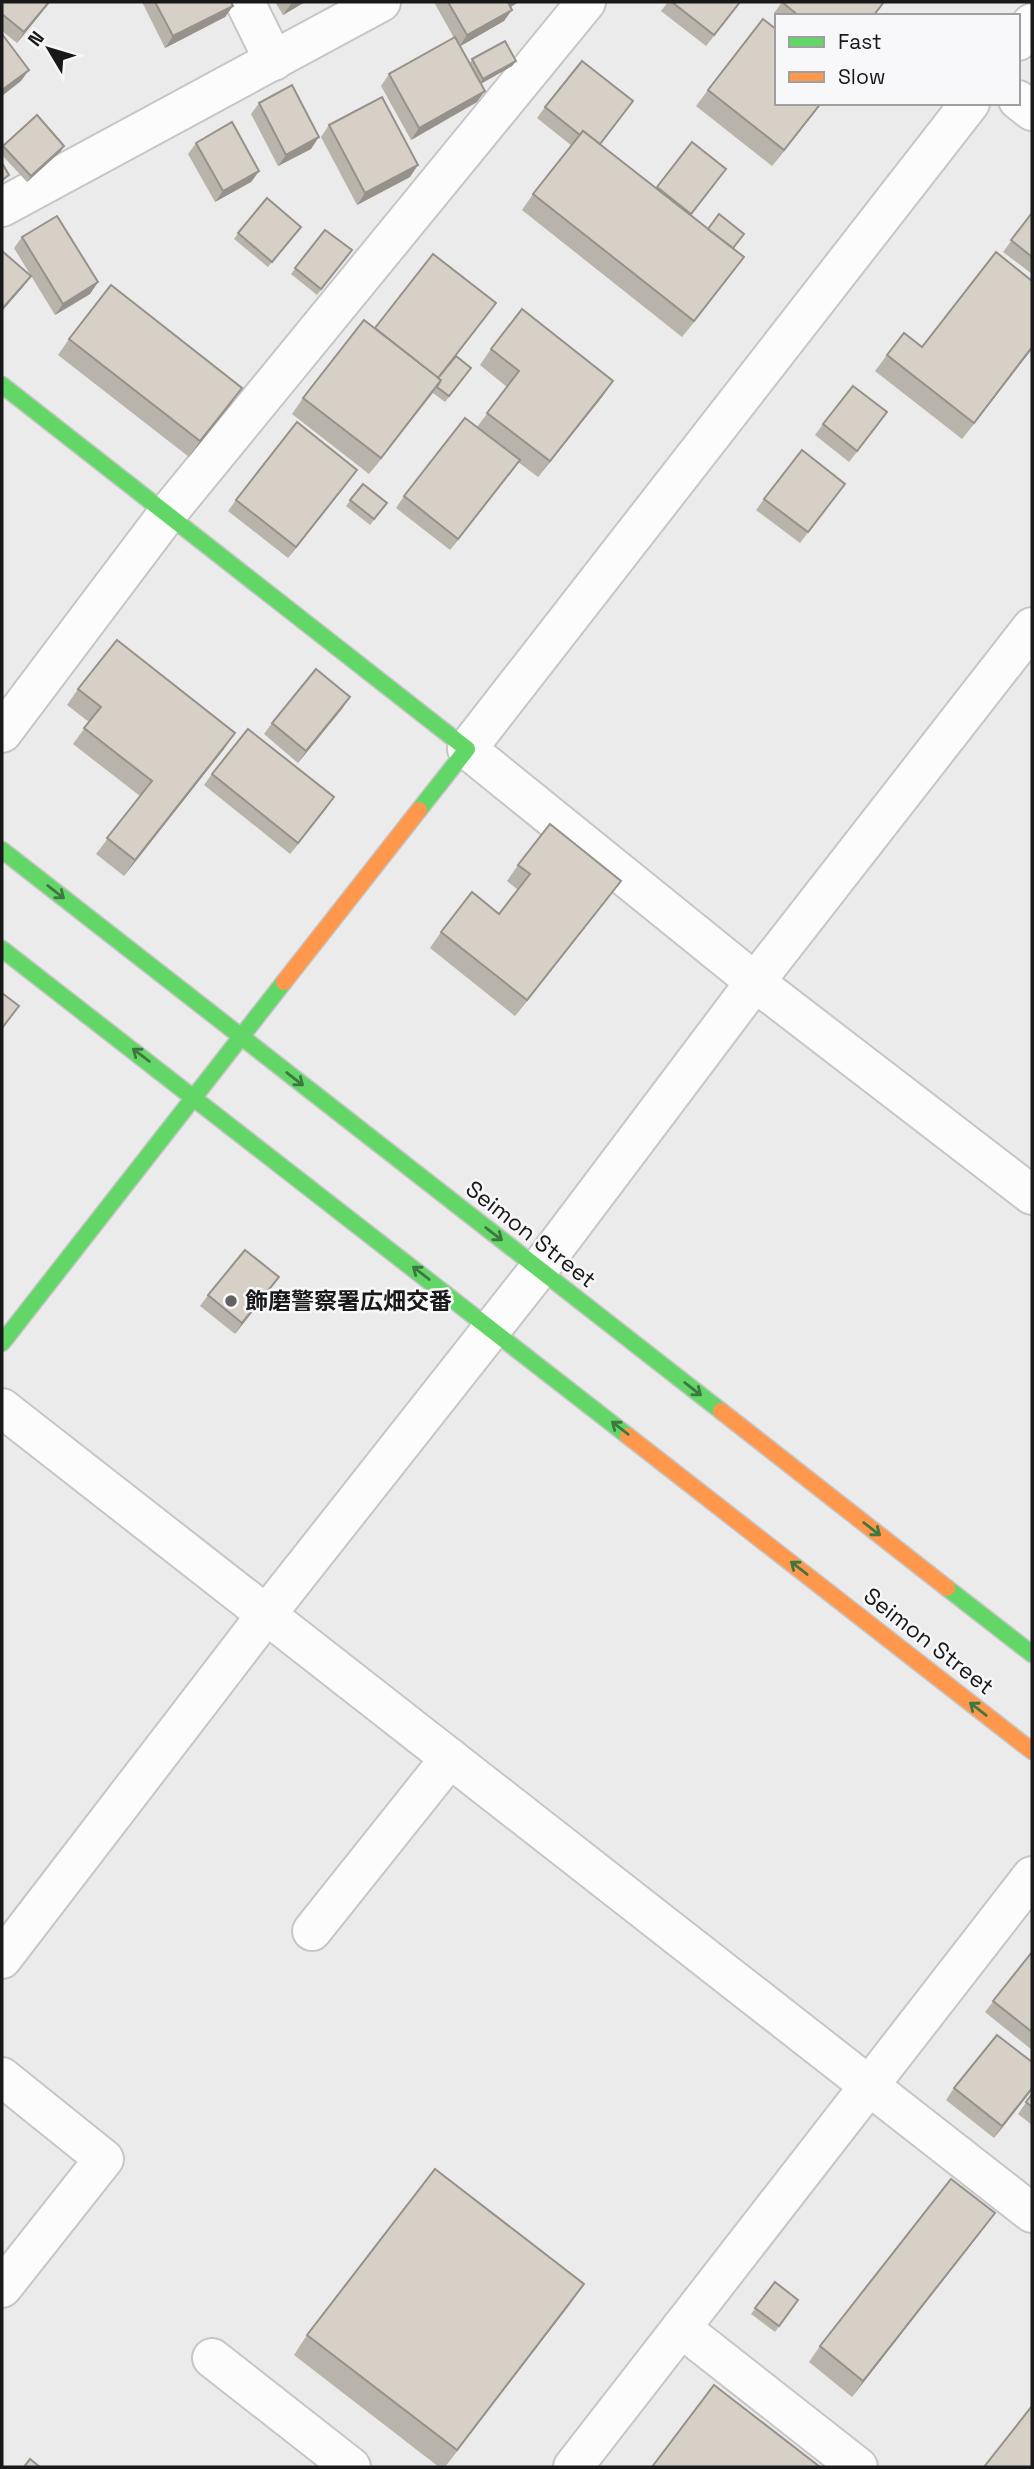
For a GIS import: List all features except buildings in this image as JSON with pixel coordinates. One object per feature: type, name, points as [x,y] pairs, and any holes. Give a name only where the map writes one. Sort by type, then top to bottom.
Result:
[{"type":"street","points":[[245,2],[274,61]]},
{"type":"street","points":[[2,207],[382,2]]},
{"type":"street","points":[[2,733],[167,514],[586,2]]},
{"type":"street","points":[[2,1343],[968,105]]},
{"type":"street","points":[[2,386],[467,749],[755,982],[1032,1195]]},
{"type":"street","points":[[2,1959],[266,1615],[539,1269],[755,982],[1032,627]]},
{"type":"street","name":"Seimon Street","points":[[2,850],[1032,1654]]},
{"type":"street","name":"Seimon Street","points":[[2,949],[195,1096],[1032,1751]]},
{"type":"street","points":[[2,1408],[1032,2213]]},
{"type":"street","points":[[312,1931],[450,1758]]},
{"type":"street","points":[[573,2467],[1032,1876]]},
{"type":"street","points":[[2,2077],[104,2159],[2,2288]]},
{"type":"street","points":[[681,2328],[859,2467]]},
{"type":"street","points":[[212,2358],[328,2460]]},
{"type":"traffic: fast","points":[[2,385],[467,749],[419,810]]},
{"type":"traffic: fast","points":[[2,850],[721,1411]]},
{"type":"traffic: fast","points":[[2,949],[628,1436]]},
{"type":"traffic: fast","points":[[2,1343],[284,982]]},
{"type":"traffic: fast","points":[[947,1588],[1032,1654]]},
{"type":"traffic: slow","points":[[284,982],[419,810]]},
{"type":"traffic: slow","points":[[721,1411],[947,1588]]},
{"type":"traffic: slow","points":[[628,1436],[1032,1751]]},
{"type":"place","name":"飾磨警察署広畑交番","points":[[231,1301]]}]
